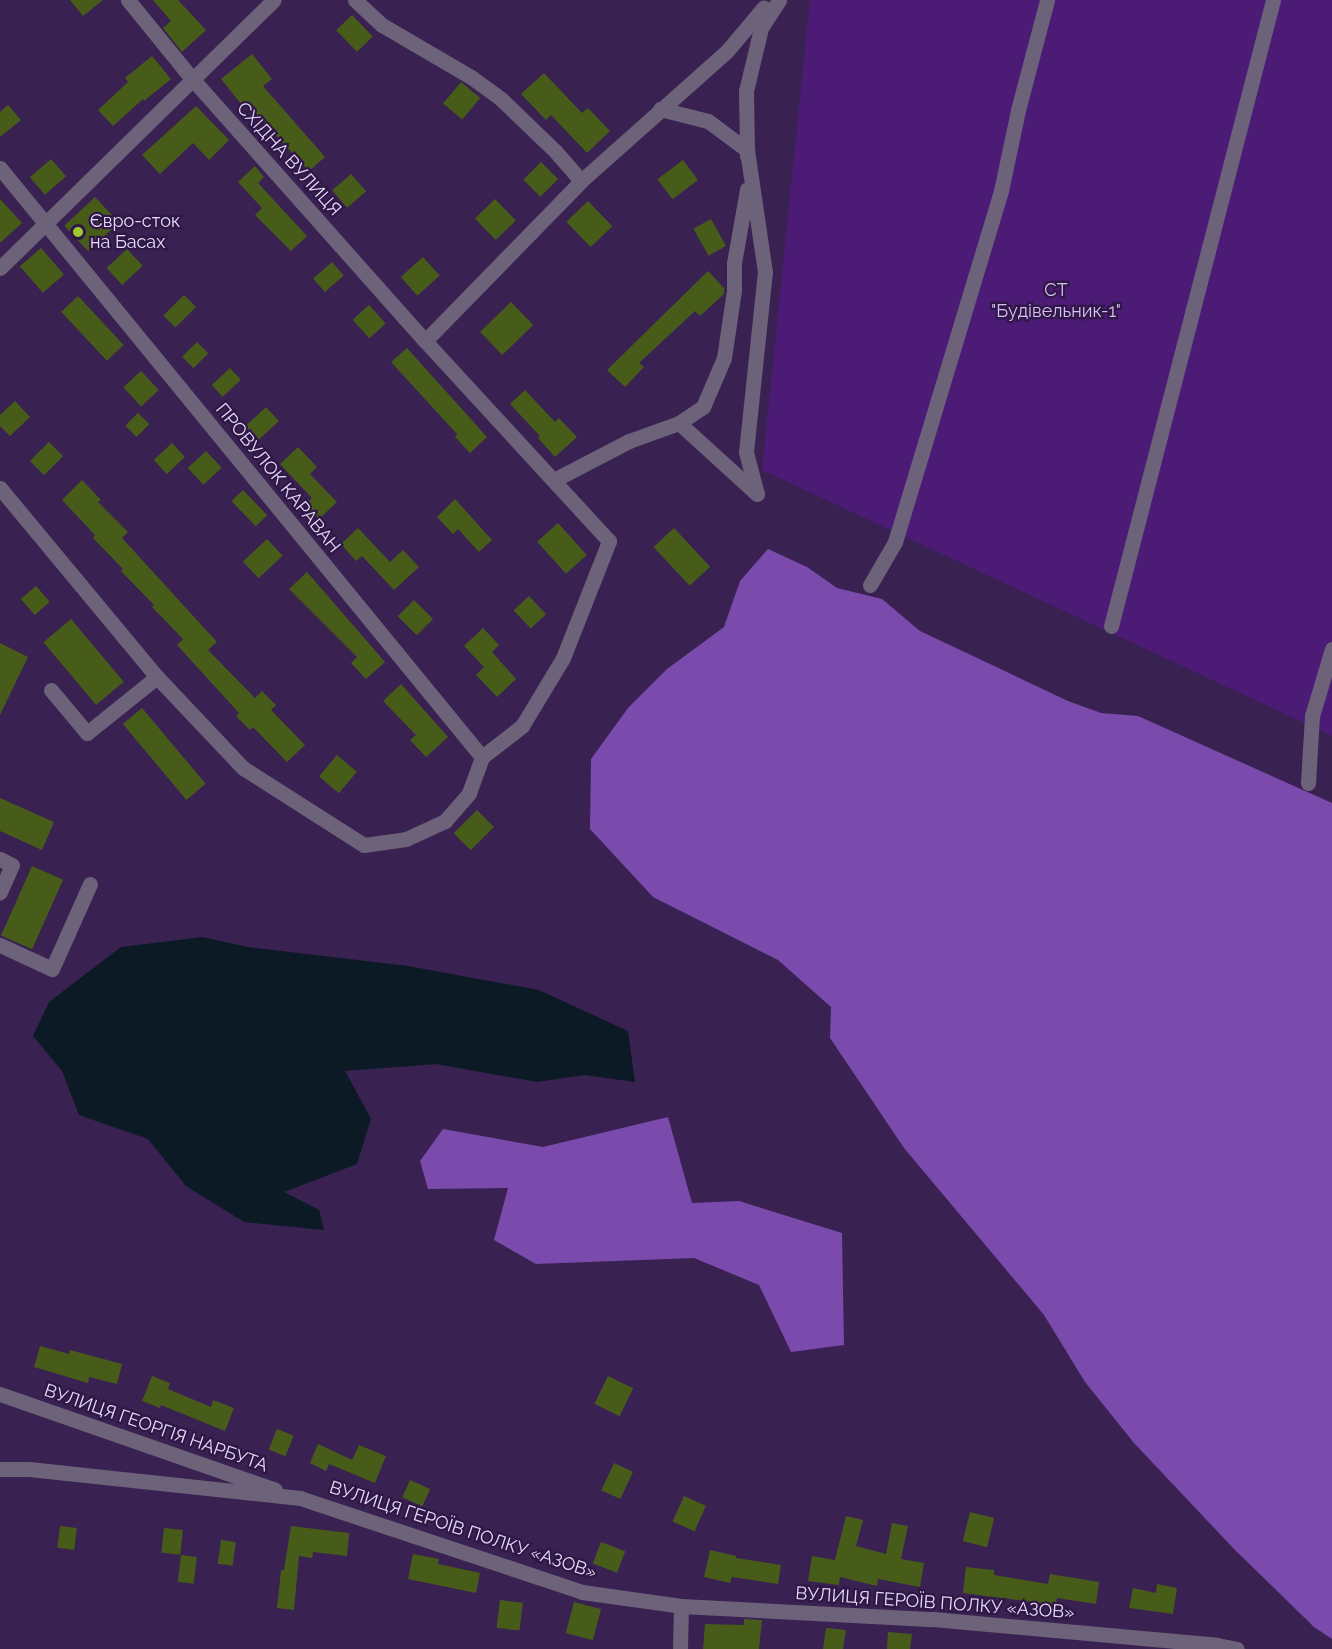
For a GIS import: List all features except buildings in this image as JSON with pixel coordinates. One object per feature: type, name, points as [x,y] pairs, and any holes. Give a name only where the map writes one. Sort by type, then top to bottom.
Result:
[{"type":"street","name":"СХІДНА ВУЛИЦЯ","points":[[128,0],[193,80],[425,341],[609,541],[557,668],[522,726],[482,757]]},
{"type":"street","points":[[0,268],[274,0]]},
{"type":"street","points":[[355,0],[382,25],[471,77],[501,99],[556,152],[581,181]]},
{"type":"street","points":[[425,341],[581,181],[728,51],[770,0]]},
{"type":"street","points":[[554,480],[629,441],[679,423],[703,407],[724,358],[734,290],[734,263],[747,201],[746,91],[761,28],[779,0]]},
{"type":"street","points":[[870,585],[895,542],[1001,191],[1018,110],[1047,0]]},
{"type":"street","points":[[1111,626],[1273,0]]},
{"type":"street","points":[[660,110],[708,121],[747,150],[765,272],[746,452],[757,494],[679,423]]},
{"type":"street","name":"ПРОВУЛОК КАРАВАН","points":[[0,168],[482,757]]},
{"type":"street","points":[[0,488],[157,677],[243,768],[364,845],[406,839],[445,821],[469,793],[482,757]]},
{"type":"street","points":[[1308,783],[1312,716],[1332,649]]},
{"type":"street","points":[[51,690],[87,733],[157,677]]},
{"type":"street","points":[[0,859],[12,865],[0,892]]},
{"type":"street","points":[[0,945],[52,969],[90,884]]},
{"type":"street","name":"ВУЛИЦЯ ГЕОРГІЯ НАРБУТА","points":[[0,1394],[300,1498]]},
{"type":"street","name":"ВУЛИЦЯ ГЕРОЇВ ПОЛКУ «АЗОВ»","points":[[0,1470],[29,1469],[300,1498],[582,1592],[681,1606],[933,1619],[1217,1645],[1237,1649]]},
{"type":"street","points":[[680,1649],[681,1606]]},
{"type":"green space","name":"СТ \"Будівельник-1\"","points":[[810,0],[1332,0],[1332,736],[762,470]]},
{"type":"shaded area","points":[[768,549],[807,567],[837,588],[882,599],[920,631],[1068,701],[1101,713],[1138,716],[1332,803],[1332,1639],[1314,1627],[1234,1549],[1134,1443],[1085,1382],[1044,1315],[904,1148],[830,1038],[831,1007],[778,960],[653,897],[590,829],[591,759],[628,708],[667,669],[724,627],[740,581]]},
{"type":"shaded area","points":[[668,1117],[692,1203],[739,1201],[842,1233],[844,1345],[791,1352],[759,1285],[694,1258],[536,1264],[494,1240],[508,1188],[428,1189],[420,1161],[443,1129],[543,1147]]},
{"type":"water","points":[[203,937],[247,947],[408,966],[539,990],[628,1031],[635,1082],[585,1075],[537,1082],[436,1064],[345,1071],[371,1119],[357,1164],[284,1192],[319,1210],[324,1230],[244,1222],[186,1186],[148,1139],[79,1115],[62,1071],[33,1036],[49,1002],[121,947]]},
{"type":"place","name":"Євро-сток на Басах","points":[[78,232]]}]
